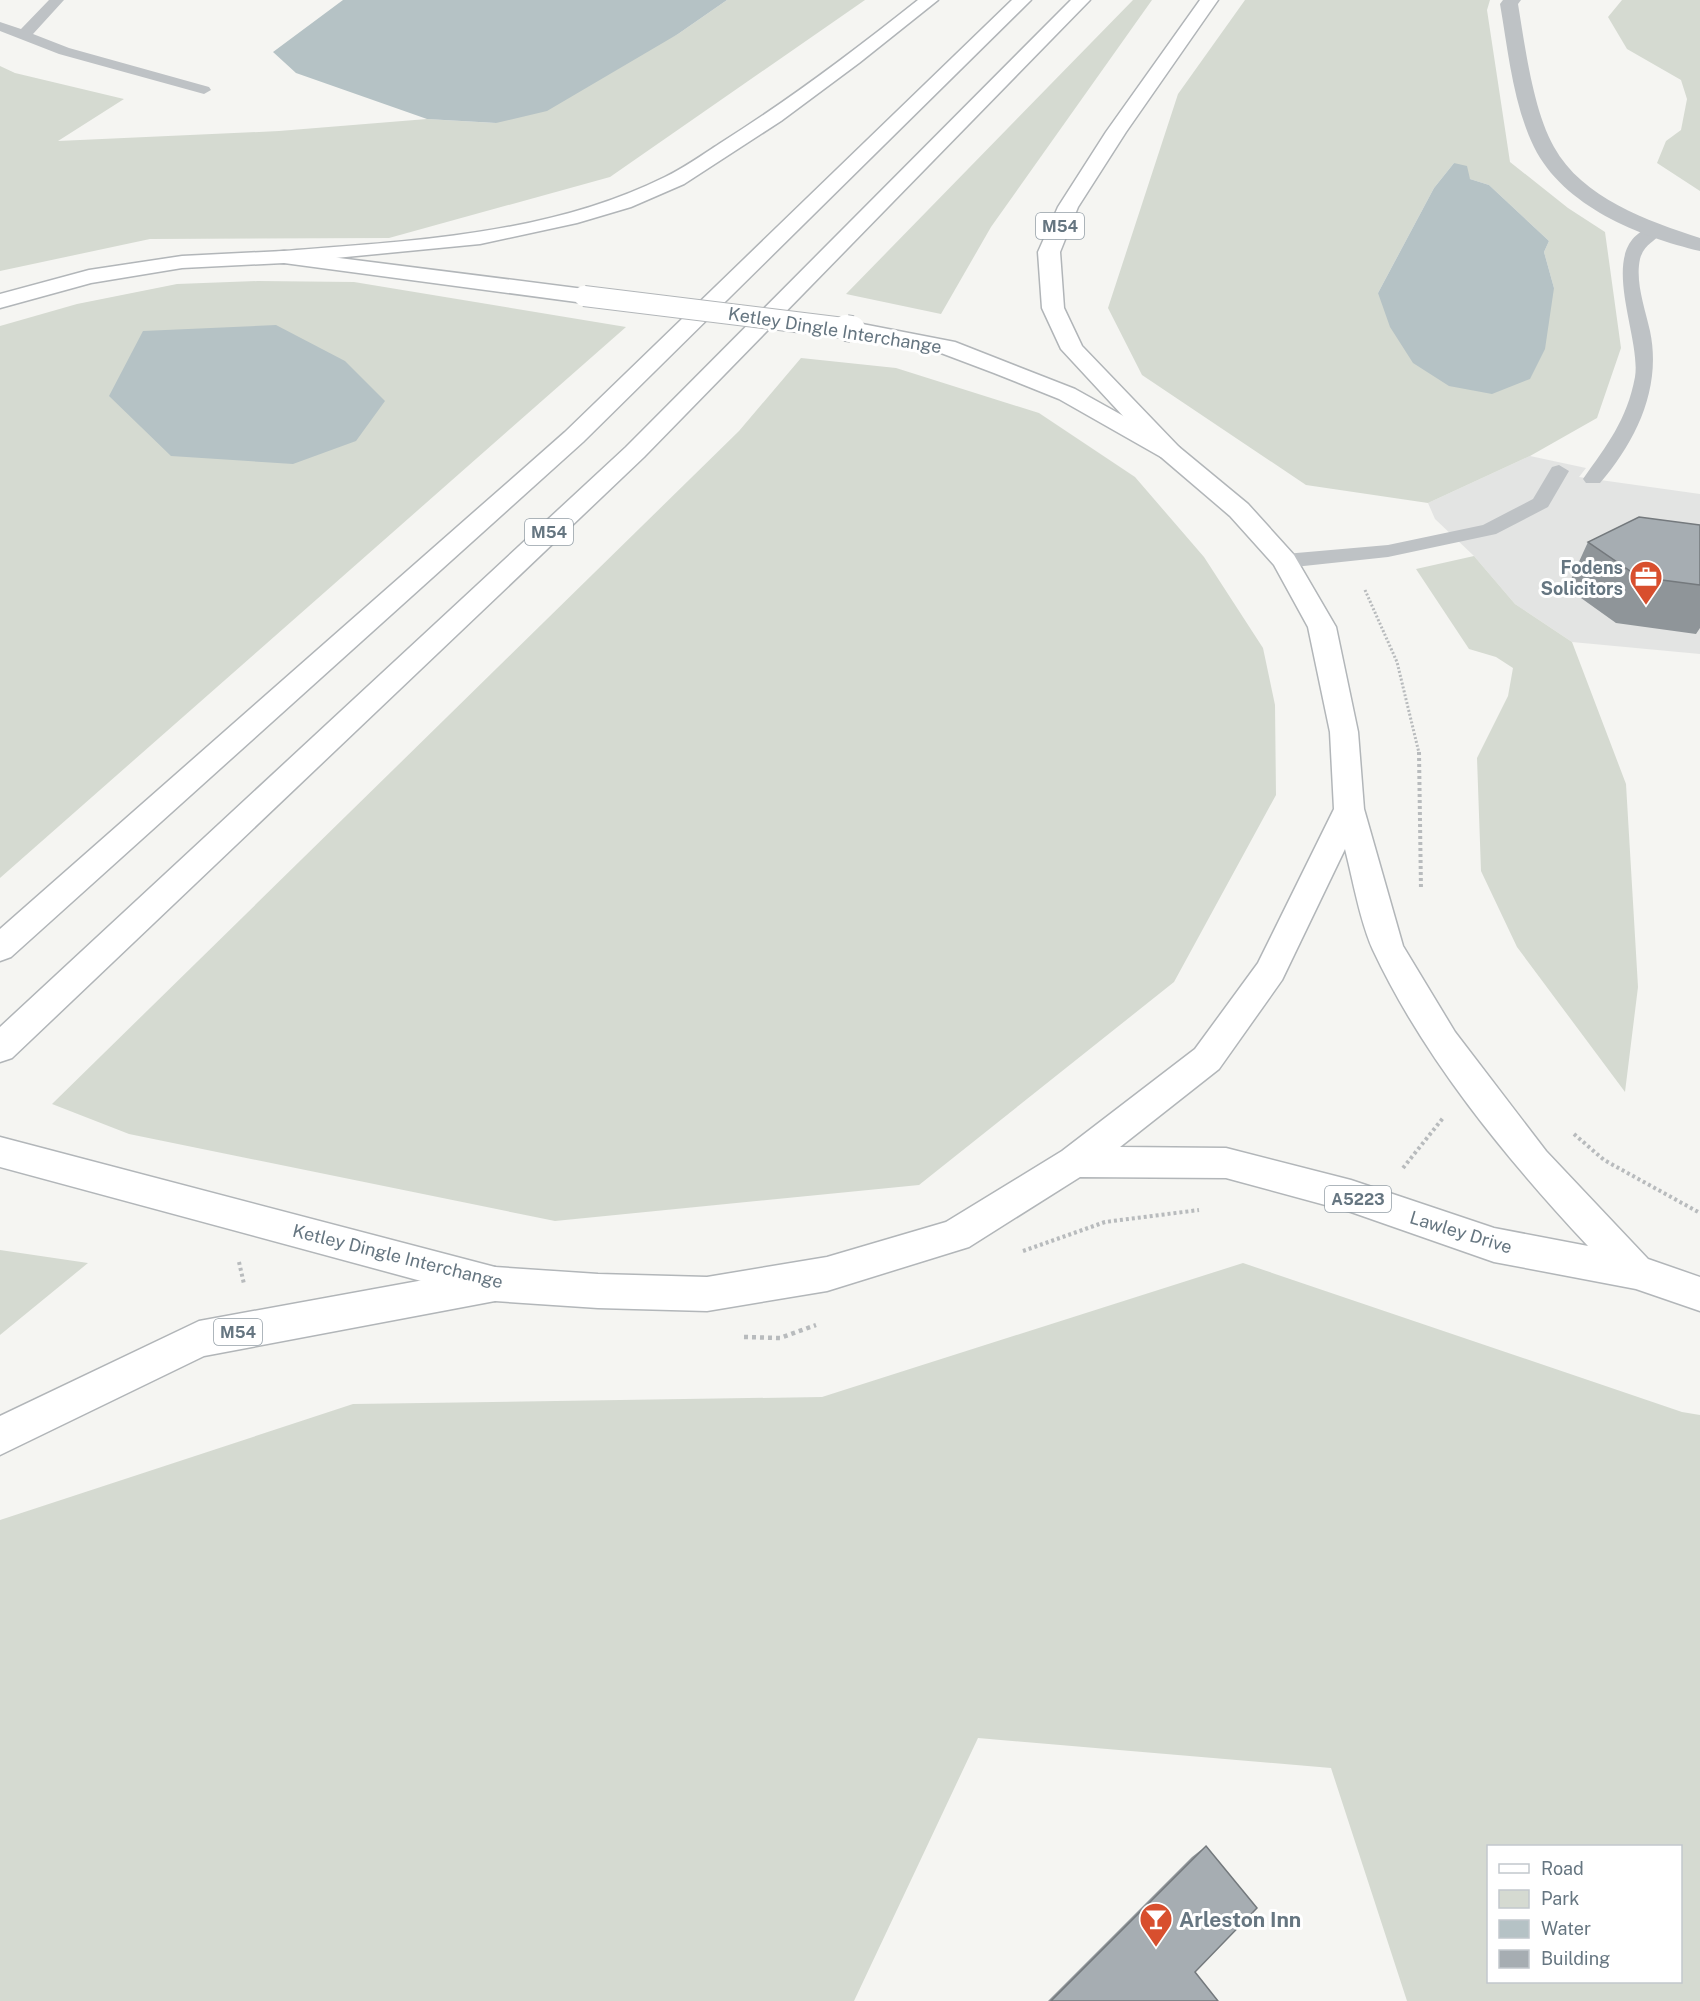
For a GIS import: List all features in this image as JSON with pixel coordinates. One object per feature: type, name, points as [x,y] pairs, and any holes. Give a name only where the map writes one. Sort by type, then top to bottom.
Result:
[{"type":"main road","points":[[284,257],[421,247],[534,229],[635,198],[671,183],[759,128],[929,0]]},
{"type":"main road","points":[[0,948],[574,437],[1022,0]]},
{"type":"main road","name":"M54","points":[[0,1048],[635,452],[1081,0]]},
{"type":"main road","name":"M54","points":[[1170,452],[1072,349],[1053,308],[1049,252],[1068,207],[1116,132],[1209,0]]},
{"type":"main road","name":"Ketley Dingle Interchange","points":[[0,301],[89,277],[182,262],[284,257],[852,330],[947,347],[1067,394],[1170,452],[1239,510],[1285,561],[1322,627],[1344,732],[1348,809],[1270,971],[1207,1059],[1075,1162],[956,1235],[827,1274],[707,1294],[598,1291],[495,1284],[0,1152]]},
{"type":"main road","name":"Lawley Drive","points":[[1348,809],[1388,948],[1443,1042],[1474,1087],[1533,1162],[1636,1272]]},
{"type":"main road","name":"Lawley Drive","points":[[1075,1162],[1226,1163],[1351,1196],[1494,1245],[1636,1272],[1700,1294]]},
{"type":"main road","name":"M54","points":[[0,1436],[199,1339],[495,1284]]},
{"type":"street","points":[[1512,0],[1509,4],[1522,86],[1545,151],[1575,184],[1614,212],[1655,231],[1700,245]]},
{"type":"lane","points":[[24,35],[57,0]]},
{"type":"lane","points":[[0,26],[64,51],[204,90]]},
{"type":"lane","points":[[1593,479],[1615,453],[1641,391],[1646,359],[1630,261],[1638,244],[1655,231]]},
{"type":"lane","points":[[1285,561],[1356,555],[1489,530],[1540,503],[1559,471]]},
{"type":"path","points":[[1356,555],[1359,580],[1376,608],[1397,662],[1419,747],[1422,896]]},
{"type":"path","points":[[1384,1208],[1405,1165],[1439,1122],[1474,1087]]},
{"type":"path","points":[[1568,1128],[1604,1160],[1700,1213]]},
{"type":"path","points":[[1016,1254],[1105,1222],[1200,1210]]},
{"type":"path","points":[[228,1258],[239,1261],[253,1329]]},
{"type":"path","points":[[733,1337],[780,1338],[825,1322]]},
{"type":"shaded area","points":[[1530,456],[1586,468],[1579,477],[1700,494],[1700,654],[1572,642],[1515,604],[1474,556],[1435,519],[1428,503]]},
{"type":"green space","points":[[727,0],[865,0],[610,177],[389,238],[150,239],[0,271],[0,66],[15,73],[124,99],[58,141],[279,131],[427,119],[495,123],[678,34]]},
{"type":"green space","points":[[1133,0],[1152,0],[991,227],[941,314],[846,294]]},
{"type":"green space","points":[[1245,0],[1490,0],[1487,10],[1510,162],[1568,208],[1605,232],[1621,348],[1597,418],[1530,456],[1428,503],[1306,485],[1142,375],[1108,308],[1178,94]],"holes":[[[1454,163],[1470,179],[1489,185],[1549,241],[1544,252],[1554,288],[1378,293],[1434,188]]]},
{"type":"green space","points":[[1622,0],[1700,0],[1700,191],[1657,163],[1666,141],[1681,130],[1687,99],[1681,80],[1627,49],[1608,17]]},
{"type":"green space","points":[[258,281],[354,282],[626,327],[0,878],[0,326],[77,304],[177,284]]},
{"type":"green space","points":[[801,358],[896,368],[1039,413],[1135,477],[1204,557],[1263,648],[1275,705],[1276,795],[1174,982],[919,1185],[555,1221],[129,1134],[52,1104],[739,431]]},
{"type":"green space","points":[[1474,556],[1515,604],[1572,642],[1626,784],[1638,987],[1625,1092],[1517,947],[1481,871],[1477,758],[1508,696],[1513,668],[1496,657],[1469,649],[1416,569]]},
{"type":"green space","points":[[0,1250],[88,1263],[0,1335]]},
{"type":"green space","points":[[1243,1263],[1682,1412],[1700,1415],[1700,2001],[1407,2001],[1331,1768],[978,1738],[854,2001],[0,2001],[0,1520],[353,1404],[822,1397]]},
{"type":"water","points":[[343,0],[727,0],[678,34],[547,111],[496,123],[427,119],[296,73],[273,52]]},
{"type":"water","points":[[1454,163],[1467,166],[1470,179],[1489,185],[1549,241],[1544,252],[1554,288],[1545,349],[1530,379],[1492,394],[1449,386],[1413,363],[1390,327],[1378,293],[1434,188]]},
{"type":"water","points":[[276,325],[345,361],[385,401],[356,441],[293,464],[171,456],[109,396],[143,331]]},
{"type":"building","points":[[1639,517],[1700,525],[1700,585],[1639,577],[1588,542]]},
{"type":"building","name":"Arleston Inn","points":[[1206,1846],[1257,1908],[1195,1972],[1218,2001],[1051,2001]]},
{"type":"place","name":"Fodens Solicitors","points":[[1646,606]]},
{"type":"place","name":"Arleston Inn","points":[[1156,1948]]}]
